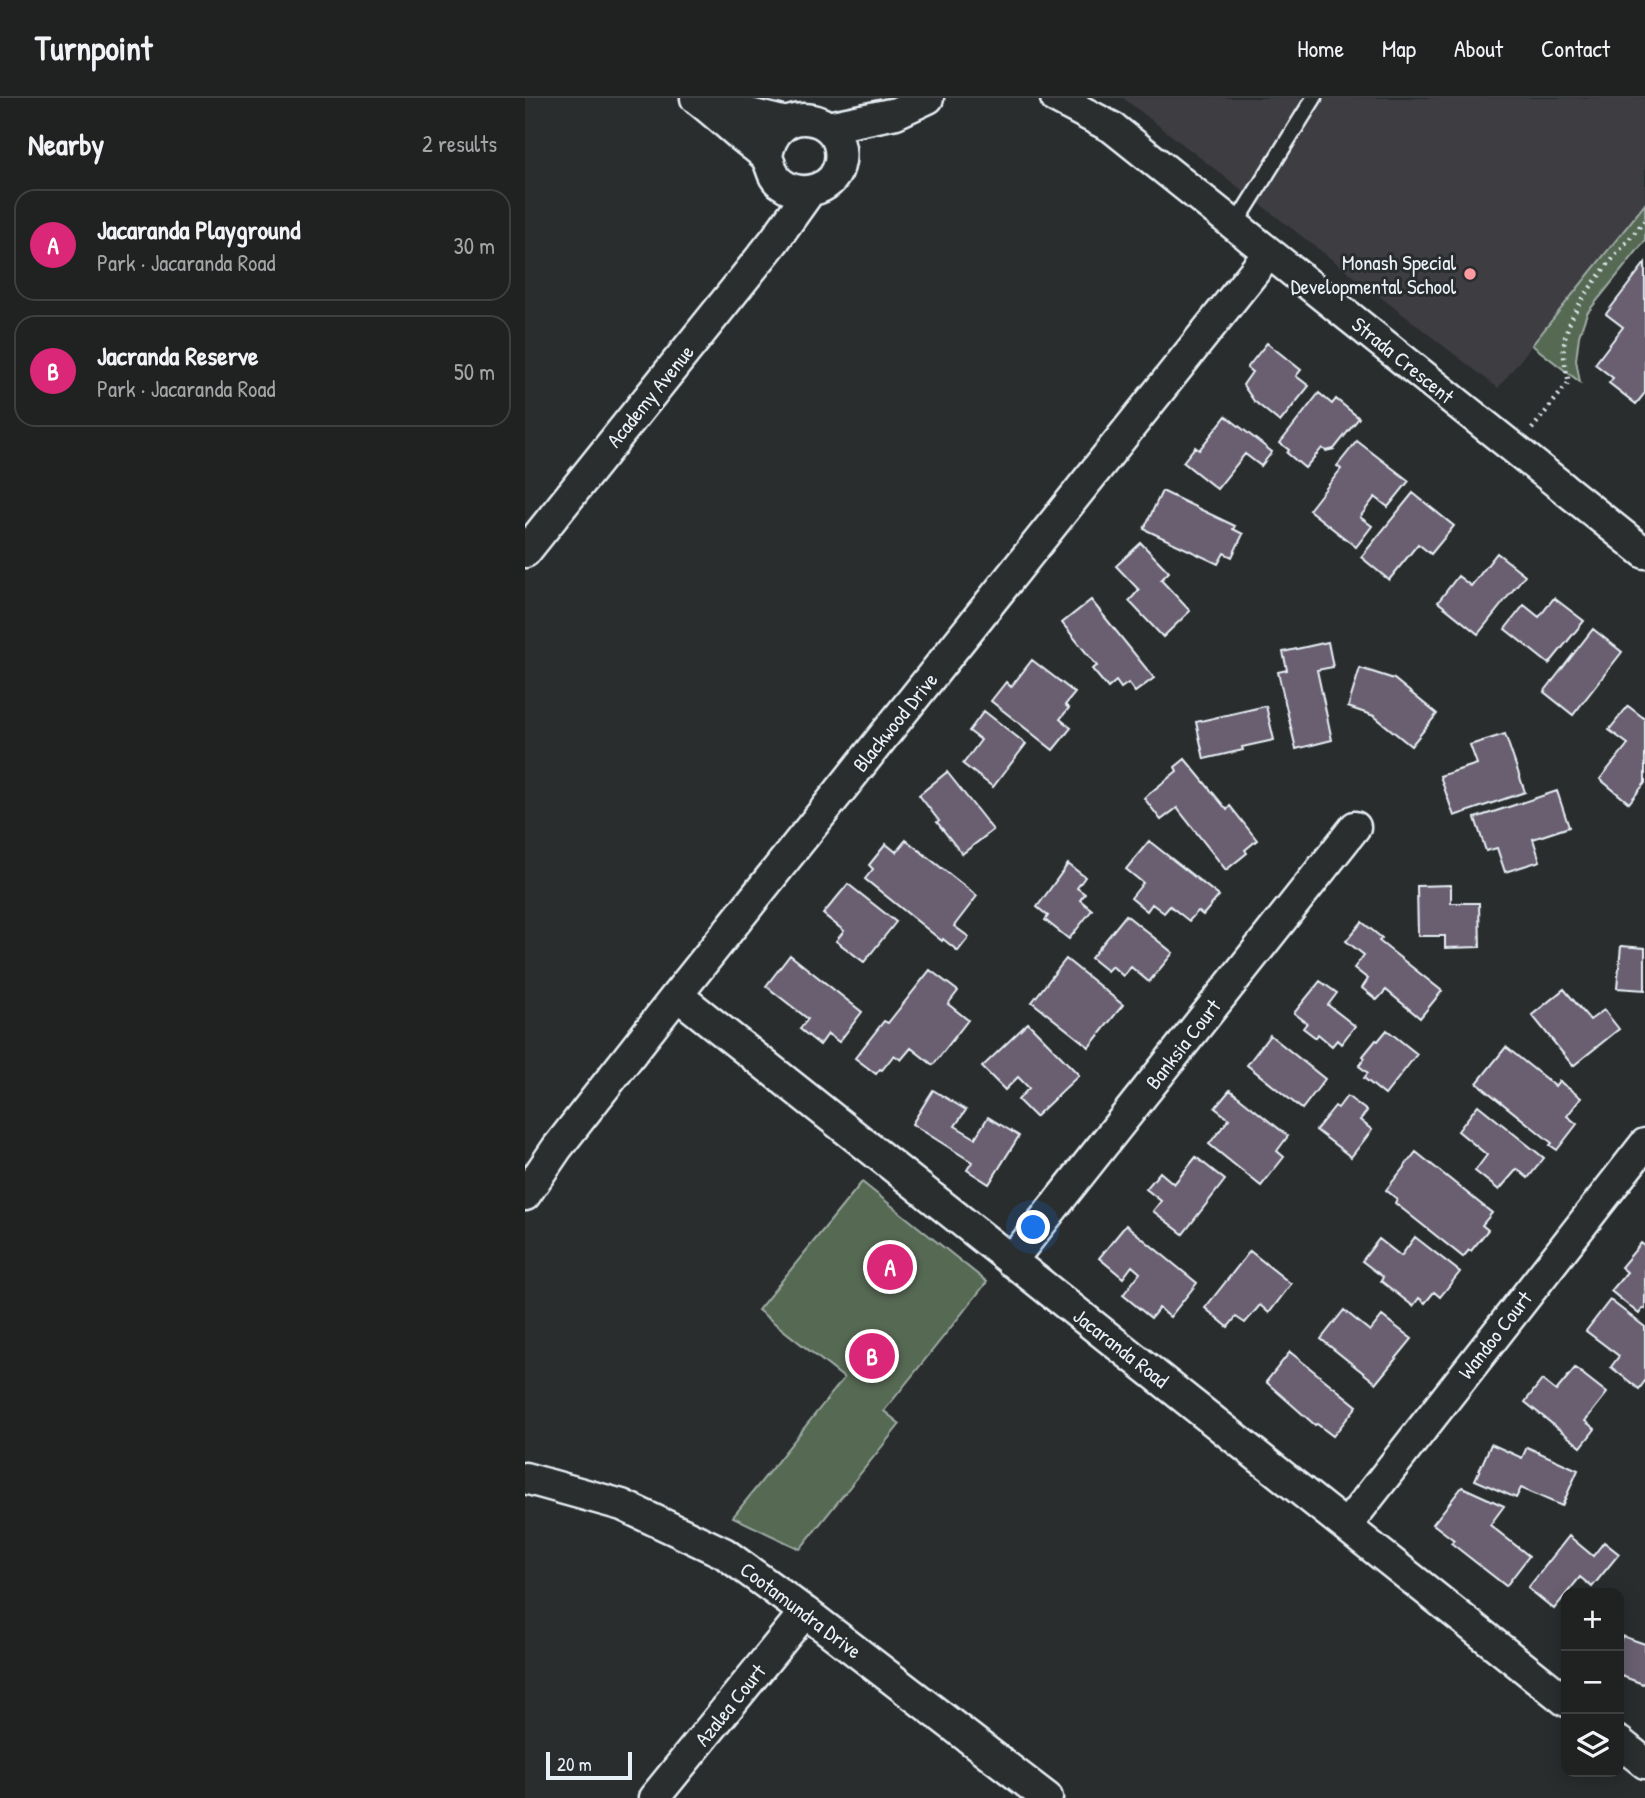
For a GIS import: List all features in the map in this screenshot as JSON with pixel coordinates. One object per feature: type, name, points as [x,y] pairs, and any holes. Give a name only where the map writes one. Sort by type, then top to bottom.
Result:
[{"type":"street","points":[[828,127],[896,113],[928,98]]},
{"type":"street","name":"Strada Crescent","points":[[1056,98],[1113,128],[1645,553]]},
{"type":"street","points":[[699,100],[787,123]]},
{"type":"street","points":[[699,100],[774,171],[796,191],[817,190],[835,175],[840,163],[840,149],[836,137],[828,127],[812,119],[787,123],[774,134],[769,145],[774,171],[775,241]]},
{"type":"street","points":[[840,163],[896,113]]},
{"type":"street","name":"Academy Avenue","points":[[525,552],[775,241],[809,192]]},
{"type":"street","name":"Blackwood Drive","points":[[525,1195],[557,1148],[677,995],[1269,253]]},
{"type":"street","name":"Banksia Court","points":[[1011,1261],[1355,827]]},
{"type":"street","name":"Jacaranda Road","points":[[677,995],[1561,1697]]},
{"type":"street","name":"Wandoo Court","points":[[1346,1526],[1645,1144]]},
{"type":"street","name":"Cootamundra Drive","points":[[525,1478],[622,1505],[724,1553],[806,1612],[1047,1798]]},
{"type":"street","name":"Azalea Court","points":[[654,1798],[806,1612]]},
{"type":"street","points":[[1624,1746],[1645,1763]]},
{"type":"lane","points":[[1235,225],[1314,98]]},
{"type":"path","points":[[1529,433],[1569,382],[1564,362],[1565,339],[1572,316],[1645,220]]},
{"type":"shaded area","name":"Monash Special Developmental School","points":[[1123,98],[1645,98],[1645,204],[1498,388]]},
{"type":"green space","points":[[1645,204],[1645,241],[1587,313],[1579,336],[1576,360],[1580,382],[1532,345]]},
{"type":"green space","points":[[862,1182],[987,1282],[884,1411],[900,1424],[800,1549],[733,1517],[844,1378],[758,1310]]},
{"type":"building","points":[[1645,263],[1645,393],[1636,404],[1609,383],[1613,378],[1595,364],[1623,327],[1606,314]]},
{"type":"building","points":[[1267,343],[1301,370],[1296,376],[1309,386],[1280,422],[1254,401],[1243,385],[1252,372],[1247,368]]},
{"type":"building","points":[[1319,393],[1332,404],[1336,399],[1359,418],[1334,449],[1326,451],[1322,448],[1305,468],[1287,453],[1289,450],[1280,443]]},
{"type":"building","points":[[1226,416],[1272,452],[1261,466],[1245,454],[1217,489],[1183,462],[1195,447],[1199,450]]},
{"type":"building","points":[[1357,441],[1409,481],[1388,507],[1375,497],[1360,517],[1372,526],[1356,547],[1309,510],[1341,469],[1337,466]]},
{"type":"building","points":[[1162,491],[1235,526],[1233,529],[1243,534],[1232,557],[1224,553],[1218,564],[1144,529]]},
{"type":"building","points":[[1413,493],[1454,526],[1431,554],[1418,544],[1389,580],[1361,557]]},
{"type":"building","points":[[1141,543],[1169,572],[1161,580],[1190,611],[1163,637],[1129,601],[1139,590],[1116,566]]},
{"type":"building","points":[[1497,553],[1525,575],[1478,634],[1438,602],[1458,576],[1471,586]]},
{"type":"building","points":[[1554,598],[1584,621],[1549,664],[1505,629],[1524,605],[1539,617]]},
{"type":"building","points":[[1091,600],[1154,678],[1135,692],[1128,683],[1121,688],[1116,681],[1108,688],[1092,669],[1097,666],[1062,623]]},
{"type":"building","points":[[1593,629],[1622,652],[1573,715],[1544,692]]},
{"type":"building","points":[[1328,642],[1333,667],[1317,670],[1332,740],[1296,749],[1278,672],[1287,670],[1283,652]]},
{"type":"building","points":[[1032,660],[1075,693],[1065,705],[1069,708],[1060,719],[1071,728],[1053,750],[991,701],[1006,682],[1011,687]]},
{"type":"building","points":[[1360,668],[1394,679],[1437,714],[1411,746],[1374,716],[1348,707]]},
{"type":"building","points":[[1266,706],[1274,740],[1204,759],[1196,722]]},
{"type":"building","points":[[1628,706],[1645,719],[1645,783],[1629,803],[1600,779],[1628,744],[1609,730]]},
{"type":"building","points":[[984,711],[1026,744],[993,787],[963,764],[981,740],[969,731]]},
{"type":"building","points":[[1505,734],[1525,792],[1454,816],[1440,776],[1477,764],[1470,745]]},
{"type":"building","points":[[1185,759],[1227,810],[1230,806],[1257,840],[1245,850],[1247,853],[1226,870],[1177,808],[1161,820],[1144,798],[1177,771],[1175,767]]},
{"type":"building","points":[[947,772],[993,830],[962,854],[919,795]]},
{"type":"building","points":[[1557,791],[1569,827],[1533,839],[1540,861],[1505,872],[1497,848],[1486,851],[1475,818]]},
{"type":"building","points":[[906,840],[977,896],[954,926],[969,937],[958,951],[865,879],[873,869],[869,865],[886,844],[896,852]]},
{"type":"building","points":[[1149,841],[1219,896],[1203,915],[1198,911],[1189,921],[1170,906],[1164,913],[1152,904],[1147,911],[1131,898],[1143,883],[1126,869]]},
{"type":"building","points":[[1068,864],[1085,877],[1077,888],[1085,894],[1080,900],[1092,910],[1069,939],[1045,920],[1048,916],[1037,907]]},
{"type":"building","points":[[848,884],[896,922],[864,962],[836,941],[844,931],[823,914]]},
{"type":"building","points":[[1451,885],[1451,903],[1479,903],[1480,947],[1445,948],[1445,936],[1418,936],[1417,886]]},
{"type":"building","points":[[1126,915],[1173,953],[1149,982],[1131,967],[1123,976],[1112,966],[1107,971],[1091,958]]},
{"type":"building","points":[[1362,922],[1382,938],[1379,941],[1442,991],[1420,1018],[1386,990],[1377,1000],[1362,988],[1368,979],[1354,968],[1364,955],[1346,941]]},
{"type":"building","points":[[1621,946],[1645,948],[1645,990],[1617,988]]},
{"type":"building","points":[[790,955],[862,1012],[839,1042],[828,1034],[820,1045],[800,1029],[808,1019],[766,986]]},
{"type":"building","points":[[1066,959],[1123,1005],[1089,1047],[1032,1002]]},
{"type":"building","points":[[930,970],[958,991],[948,1004],[968,1020],[933,1065],[911,1048],[901,1060],[894,1055],[876,1074],[855,1058],[884,1021],[888,1023]]},
{"type":"building","points":[[1320,981],[1337,993],[1328,1005],[1355,1026],[1341,1044],[1337,1040],[1332,1046],[1318,1034],[1316,1038],[1303,1028],[1307,1023],[1294,1013]]},
{"type":"building","points":[[1564,989],[1590,1020],[1604,1010],[1619,1029],[1573,1066],[1532,1015]]},
{"type":"building","points":[[1028,1023],[1079,1075],[1035,1117],[1018,1100],[1029,1088],[1018,1077],[1005,1090],[982,1067]]},
{"type":"building","points":[[1387,1030],[1417,1054],[1385,1095],[1364,1078],[1368,1073],[1359,1066],[1365,1058],[1363,1056]]},
{"type":"building","points":[[1270,1035],[1325,1079],[1302,1109],[1247,1065]]},
{"type":"building","points":[[1506,1047],[1555,1086],[1559,1081],[1581,1098],[1567,1116],[1577,1124],[1557,1150],[1550,1145],[1552,1143],[1477,1083]]},
{"type":"building","points":[[933,1090],[966,1110],[955,1126],[975,1138],[988,1117],[1019,1136],[989,1184],[967,1170],[972,1162],[912,1124]]},
{"type":"building","points":[[1230,1090],[1288,1136],[1277,1151],[1284,1157],[1261,1186],[1209,1144],[1229,1119],[1215,1108]]},
{"type":"building","points":[[1347,1096],[1367,1111],[1360,1120],[1372,1130],[1351,1157],[1316,1130],[1335,1106],[1338,1108]]},
{"type":"building","points":[[1478,1105],[1544,1158],[1528,1178],[1517,1169],[1499,1190],[1475,1171],[1487,1155],[1458,1131]]},
{"type":"building","points":[[1416,1152],[1492,1213],[1482,1225],[1488,1230],[1463,1257],[1395,1203],[1397,1199],[1386,1190]]},
{"type":"building","points":[[1196,1157],[1225,1180],[1183,1234],[1153,1211],[1161,1201],[1146,1189],[1160,1172],[1174,1184]]},
{"type":"building","points":[[1126,1225],[1197,1283],[1170,1317],[1159,1308],[1151,1318],[1123,1295],[1140,1273],[1132,1266],[1123,1278],[1099,1258]]},
{"type":"building","points":[[1415,1237],[1460,1272],[1440,1297],[1434,1292],[1425,1303],[1419,1298],[1413,1306],[1381,1281],[1383,1277],[1362,1261],[1379,1239],[1401,1256]]},
{"type":"building","points":[[1641,1243],[1645,1246],[1645,1309],[1639,1314],[1611,1291],[1627,1272],[1621,1267]]},
{"type":"building","points":[[1250,1251],[1291,1284],[1269,1313],[1260,1305],[1245,1323],[1236,1317],[1228,1327],[1205,1308]]},
{"type":"building","points":[[1610,1300],[1645,1327],[1645,1381],[1639,1389],[1611,1367],[1619,1356],[1586,1331]]},
{"type":"building","points":[[1344,1310],[1370,1331],[1382,1316],[1412,1339],[1376,1383],[1321,1339]]},
{"type":"building","points":[[1290,1352],[1357,1406],[1333,1436],[1315,1425],[1266,1382]]},
{"type":"building","points":[[1575,1368],[1607,1393],[1585,1421],[1595,1429],[1581,1447],[1525,1402],[1542,1380],[1556,1391]]},
{"type":"building","points":[[1491,1444],[1522,1458],[1527,1447],[1578,1470],[1562,1506],[1521,1488],[1516,1498],[1475,1480]]},
{"type":"building","points":[[1462,1487],[1504,1506],[1490,1525],[1529,1556],[1506,1586],[1451,1543],[1454,1540],[1433,1524]]},
{"type":"building","points":[[1569,1536],[1593,1556],[1604,1542],[1619,1554],[1592,1587],[1580,1577],[1571,1588],[1561,1588],[1561,1600],[1554,1609],[1528,1588]]},
{"type":"building","points":[[1624,1637],[1645,1644],[1643,1684],[1624,1677]]},
{"type":"place","name":"Monash Special Developmental School","points":[[1470,274]]},
{"type":"place","name":"Jacaranda Playground","points":[[890,1267]]},
{"type":"place","name":"Jacranda Reserve","points":[[872,1356]]}]
